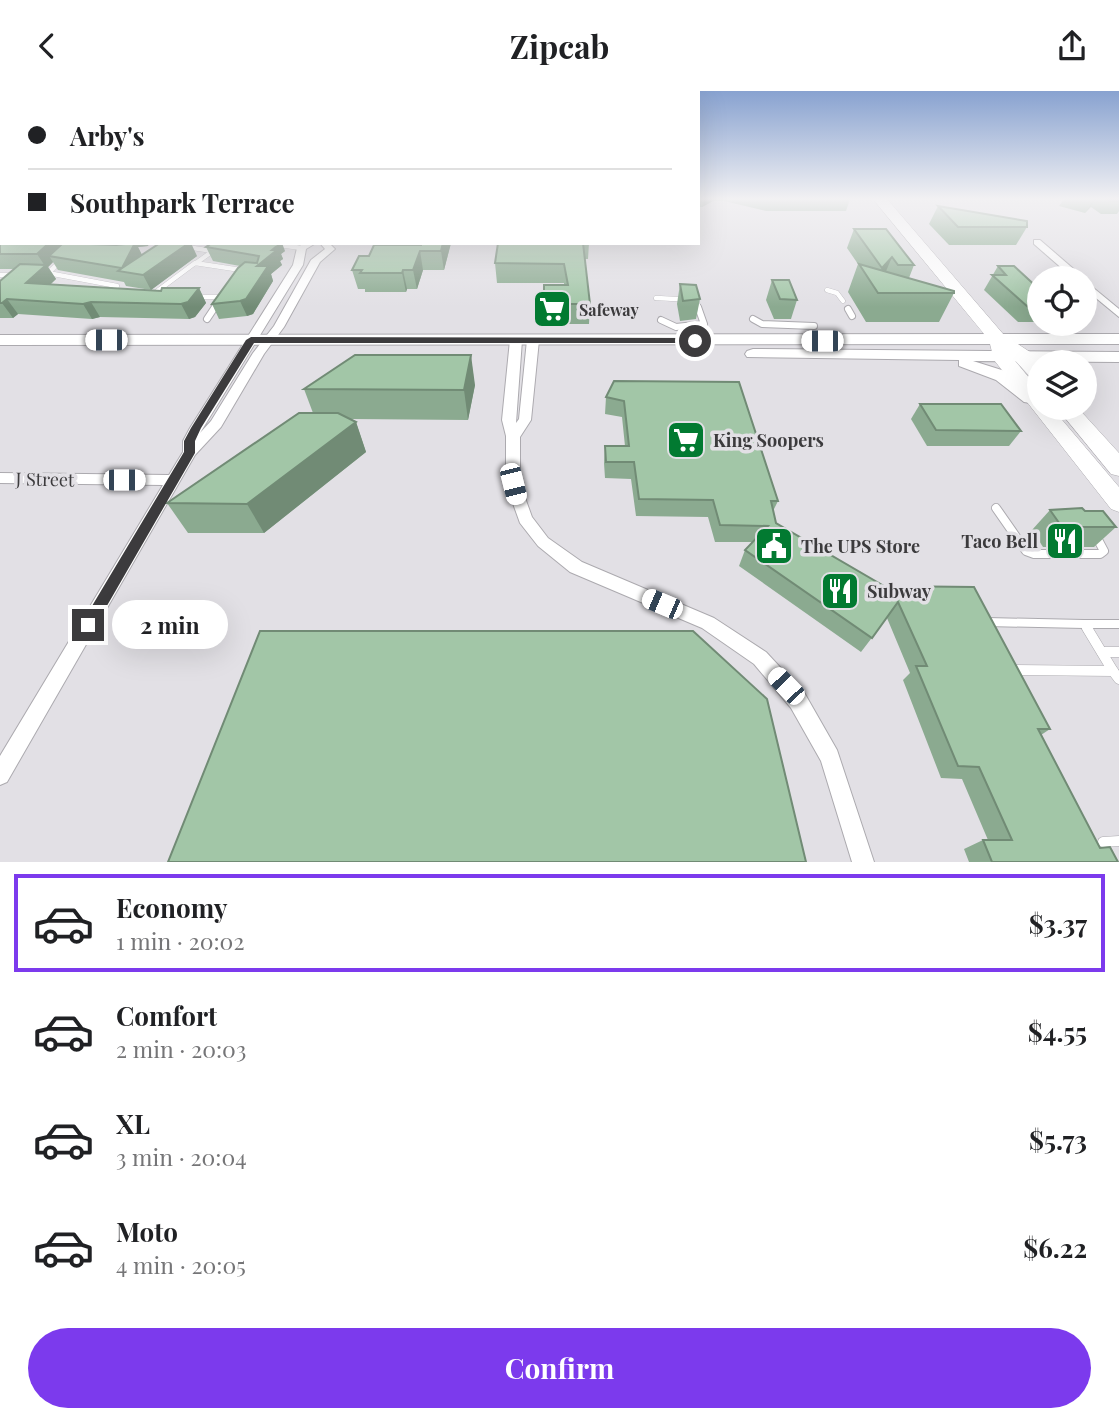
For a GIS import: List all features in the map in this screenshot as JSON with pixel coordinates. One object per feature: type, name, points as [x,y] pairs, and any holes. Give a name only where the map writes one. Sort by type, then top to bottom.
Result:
[{"type":"main road","points":[[909,235],[1027,385]]},
{"type":"main road","points":[[533,346],[926,356],[1119,339]]},
{"type":"main road","points":[[0,340],[255,346],[999,348],[1023,356],[1119,357]]},
{"type":"main road","points":[[0,353],[255,346]]},
{"type":"main road","points":[[926,356],[989,369],[1027,393]]},
{"type":"main road","points":[[1023,356],[1027,361]]},
{"type":"main road","points":[[1054,420],[1119,503]]},
{"type":"main road","points":[[1060,420],[1119,468]]},
{"type":"street","points":[[1037,242],[1065,266]]},
{"type":"street","points":[[255,346],[316,260],[330,249],[326,245]]},
{"type":"street","points":[[0,775],[173,480],[190,453],[216,424],[307,246]]},
{"type":"street","points":[[1097,295],[1119,314]]},
{"type":"street","points":[[516,346],[508,420],[513,436],[513,484],[525,519],[543,542],[576,567],[719,630],[760,658],[786,686],[817,731],[830,758],[863,862]]},
{"type":"street","points":[[513,436],[525,420],[533,346]]},
{"type":"street","name":"J Street","points":[[0,478],[173,480]]},
{"type":"lane","points":[[162,297],[150,297],[221,245]]},
{"type":"lane","points":[[181,247],[213,251]]},
{"type":"lane","points":[[48,273],[64,258]]},
{"type":"lane","points":[[195,263],[250,272]]},
{"type":"lane","points":[[234,279],[241,270]]},
{"type":"lane","points":[[37,274],[48,273],[117,286],[109,296],[123,296]]},
{"type":"lane","points":[[0,275],[26,275],[18,282]]},
{"type":"lane","points":[[58,284],[64,278]]},
{"type":"lane","points":[[207,319],[228,288]]},
{"type":"lane","points":[[827,290],[837,293],[843,301]]},
{"type":"lane","points":[[186,297],[222,297]]},
{"type":"lane","points":[[656,298],[696,300],[704,324],[676,327],[661,320]]},
{"type":"lane","points":[[848,309],[852,316]]},
{"type":"lane","points":[[753,319],[762,324],[814,326]]},
{"type":"lane","points":[[996,508],[1021,547],[1034,554],[1100,554],[1104,551],[1103,545],[1090,527]]},
{"type":"lane","points":[[987,622],[1119,624]]},
{"type":"lane","points":[[1084,624],[1116,675]]},
{"type":"lane","points":[[1102,652],[1119,652]]},
{"type":"lane","points":[[1012,670],[1116,675]]},
{"type":"lane","points":[[1103,842],[1119,841]]},
{"type":"building","points":[[858,235],[891,235],[914,265],[898,265],[892,257],[882,268]]},
{"type":"building","points":[[0,245],[47,245],[37,254],[0,254]]},
{"type":"building","points":[[61,245],[134,245],[122,268],[49,256]]},
{"type":"building","points":[[157,245],[186,245],[143,275],[118,271]]},
{"type":"building","points":[[278,245],[272,250],[277,250],[257,266],[268,266],[246,299],[212,304],[238,268],[245,262],[257,263],[259,256],[206,247]]},
{"type":"building","points":[[374,245],[442,245],[441,251],[420,251],[413,270],[403,270],[402,273],[360,273],[362,270],[352,270],[359,256],[369,256]]},
{"type":"building","points":[[498,245],[583,245],[590,304],[567,304],[567,295],[544,295],[544,285],[568,285],[564,264],[495,263]]},
{"type":"building","points":[[20,264],[46,265],[26,283],[161,291],[162,288],[199,288],[188,302],[181,304],[83,304],[7,299],[0,303],[0,281]]},
{"type":"building","points":[[859,264],[954,291],[954,293],[878,293]]},
{"type":"building","points":[[998,266],[1014,266],[1027,278],[1027,306],[992,275],[1006,275]]},
{"type":"building","points":[[772,280],[789,280],[797,300],[780,299]]},
{"type":"building","points":[[680,284],[696,285],[700,299],[683,301]]},
{"type":"building","points":[[355,355],[471,355],[464,390],[304,389]]},
{"type":"building","points":[[614,381],[739,382],[778,501],[771,501],[776,523],[884,586],[974,587],[1050,729],[1038,729],[1100,848],[1110,847],[1118,862],[992,862],[983,840],[1012,840],[979,767],[958,766],[916,666],[927,666],[898,602],[872,638],[745,550],[768,526],[720,525],[713,500],[639,499],[634,462],[606,462],[605,446],[629,446],[624,401],[606,397]]},
{"type":"building","points":[[920,404],[1001,404],[1021,431],[936,430]]},
{"type":"building","points":[[299,413],[338,413],[356,422],[247,504],[167,503]]},
{"type":"building","points":[[1082,508],[1085,511],[1103,511],[1116,527],[1062,527],[1050,510]]},
{"type":"building","points":[[260,631],[693,631],[767,699],[806,862],[168,862]]},
{"type":"place","name":"Safeway","points":[[552,309]]},
{"type":"place","name":"King Soopers","points":[[686,440]]},
{"type":"place","name":"Taco Bell","points":[[1065,541]]},
{"type":"place","name":"The UPS Store","points":[[774,546]]},
{"type":"place","name":"Subway","points":[[840,591]]},
{"type":"route","points":[[88,625],[190,453],[189,445],[196,428],[251,340],[695,341]]}]
